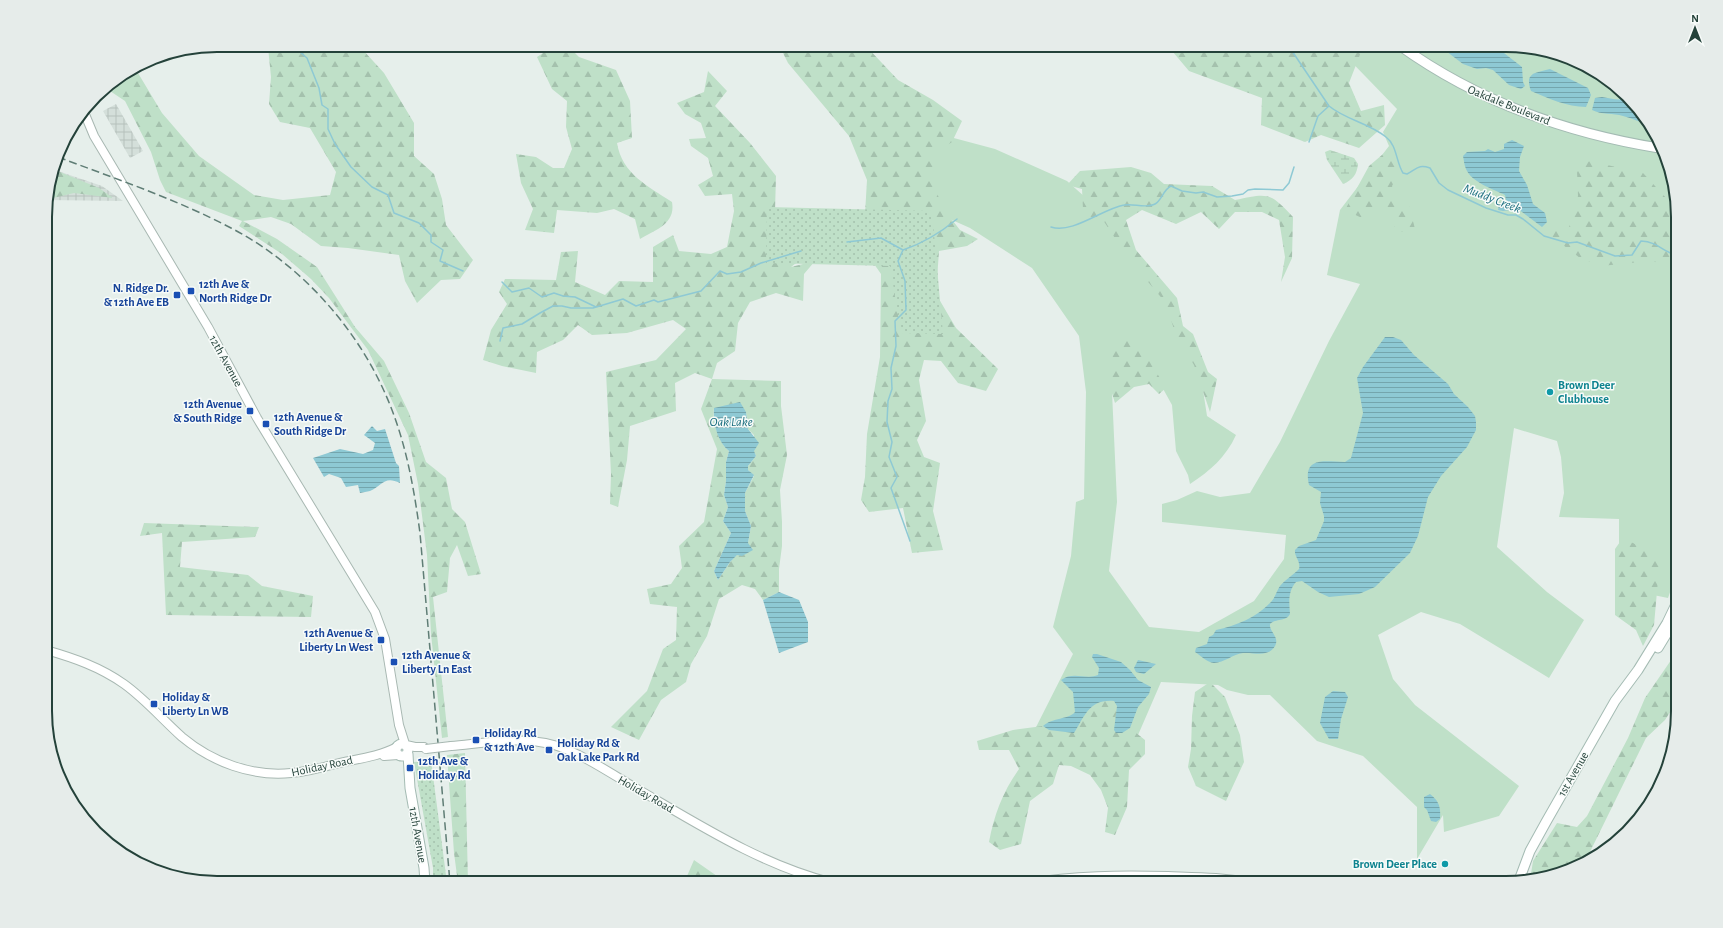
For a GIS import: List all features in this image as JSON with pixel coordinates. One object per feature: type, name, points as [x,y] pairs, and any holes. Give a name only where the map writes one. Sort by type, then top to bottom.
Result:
[{"type":"main road","name":"Oakdale Boulevard","points":[[1410,52],[1454,81],[1508,107],[1560,126],[1630,143],[1655,147]]},
{"type":"main road","name":"Oakdale Boulevard","points":[[1630,143],[1657,152]]},
{"type":"main road","name":"1st Avenue","points":[[1521,876],[1530,851],[1611,707],[1638,670],[1671,615]]},
{"type":"main road","name":"1st Avenue","points":[[1638,670],[1658,648],[1671,627]]},
{"type":"main road","name":"12th Avenue","points":[[402,750],[425,876]]},
{"type":"street","name":"12th Avenue","points":[[86,116],[94,136],[208,328],[257,418],[370,602],[385,639],[402,750]]},
{"type":"street","name":"Holiday Road","points":[[52,652],[82,662],[112,676],[135,692],[181,736],[196,747],[214,758],[246,770],[263,774],[292,773],[416,747],[424,747],[426,749],[514,740],[554,745],[587,760],[737,846],[778,865],[812,876]]},
{"type":"street","points":[[1093,876],[1166,876]]},
{"type":"shaded area","points":[[116,104],[143,151],[130,158],[103,111]]},
{"type":"shaded area","points":[[59,171],[102,186],[123,201],[53,200]]},
{"type":"green space","points":[[268,52],[365,52],[384,73],[414,123],[414,156],[434,174],[442,199],[446,225],[473,260],[460,279],[441,280],[417,303],[405,281],[399,255],[321,246],[291,224],[271,217],[243,221],[277,239],[317,267],[355,327],[384,361],[409,413],[426,462],[446,478],[452,509],[465,522],[481,574],[468,576],[457,545],[450,558],[447,592],[433,597],[448,737],[442,738],[431,634],[427,555],[418,484],[408,435],[368,350],[329,298],[311,279],[282,254],[239,226],[242,221],[166,192],[160,180],[151,152],[125,101],[110,91],[138,72],[162,113],[199,156],[254,195],[283,200],[330,195],[336,172],[310,128],[280,122],[269,104],[271,77]]},
{"type":"green space","points":[[544,52],[574,52],[579,57],[616,70],[630,101],[632,138],[617,143],[620,154],[624,163],[637,178],[672,202],[671,216],[668,221],[658,229],[640,239],[635,219],[614,209],[597,213],[557,210],[554,233],[525,230],[533,209],[521,183],[516,154],[536,157],[553,168],[564,168],[572,149],[566,127],[567,101],[552,89],[537,57]]},
{"type":"green space","points":[[782,52],[872,52],[898,80],[933,100],[962,121],[952,142],[933,155],[934,184],[942,207],[960,230],[978,239],[967,246],[939,251],[936,294],[956,328],[998,369],[986,391],[958,383],[941,361],[924,360],[919,380],[926,421],[917,440],[924,457],[940,463],[933,511],[943,550],[912,553],[903,508],[869,512],[861,500],[865,477],[867,434],[880,357],[881,274],[872,261],[865,214],[867,180],[849,136],[788,63]]},
{"type":"green space","points":[[1173,52],[1361,52],[1349,83],[1361,111],[1384,105],[1385,125],[1359,148],[1321,135],[1305,142],[1261,125],[1262,98],[1189,71]]},
{"type":"green space","points":[[1342,52],[1517,52],[1538,55],[1559,61],[1589,74],[1607,86],[1623,100],[1637,116],[1649,134],[1662,164],[1668,185],[1671,206],[1671,589],[1668,598],[1619,588],[1619,519],[1559,517],[1564,493],[1561,457],[1557,441],[1514,428],[1497,547],[1547,592],[1584,620],[1549,678],[1460,624],[1421,612],[1378,635],[1393,679],[1415,705],[1519,786],[1499,816],[1444,832],[1443,815],[1417,859],[1417,807],[1363,756],[1317,741],[1270,695],[1248,695],[1227,690],[1218,685],[1161,682],[1135,742],[1029,741],[1073,654],[1053,627],[1071,556],[1076,502],[1084,499],[1086,392],[1079,336],[1032,268],[970,228],[932,211],[920,129],[995,149],[1067,181],[1104,214],[1172,306],[1201,377],[1207,416],[1236,435],[1217,463],[1190,484],[1188,475],[1176,451],[1172,405],[1156,376],[1112,392],[1117,502],[1109,571],[1149,627],[1199,632],[1254,601],[1284,559],[1286,535],[1162,522],[1162,504],[1177,500],[1197,491],[1220,497],[1250,493],[1280,442],[1329,341],[1360,284],[1327,275],[1340,210],[1389,146],[1383,132],[1397,109]]},
{"type":"green space","points":[[708,71],[727,91],[715,106],[750,143],[776,176],[775,211],[810,252],[791,267],[815,261],[804,274],[803,301],[776,293],[750,302],[738,323],[735,351],[717,363],[712,379],[695,373],[675,383],[676,411],[630,426],[627,460],[618,507],[610,504],[611,474],[606,372],[656,360],[686,329],[673,320],[627,333],[592,335],[578,325],[563,340],[537,352],[536,373],[502,366],[483,360],[491,330],[507,304],[499,292],[505,279],[556,280],[561,252],[578,251],[575,282],[605,295],[619,281],[653,282],[653,247],[673,235],[679,251],[711,254],[727,247],[734,211],[732,194],[705,196],[698,185],[713,176],[708,158],[691,146],[689,139],[706,138],[701,123],[685,114],[677,103],[704,92]]},
{"type":"green space","points":[[1389,149],[1399,172],[1392,186],[1396,200],[1409,205],[1416,233],[1395,231],[1391,209],[1380,206],[1364,219],[1345,210],[1369,166]]},
{"type":"green space","points":[[1330,150],[1354,158],[1358,164],[1357,171],[1354,176],[1343,184],[1327,160],[1325,152]]},
{"type":"green space","points":[[1589,161],[1643,173],[1667,199],[1670,200],[1671,265],[1650,261],[1601,266],[1580,258],[1546,232],[1552,228],[1568,231],[1578,196],[1577,171]]},
{"type":"green space","points":[[1131,167],[1151,173],[1164,184],[1212,186],[1235,200],[1255,196],[1268,196],[1279,203],[1293,217],[1292,258],[1281,282],[1285,257],[1279,220],[1262,212],[1235,212],[1219,229],[1201,212],[1176,224],[1142,210],[1126,220],[1136,250],[1177,298],[1183,326],[1193,334],[1208,372],[1217,379],[1210,412],[1194,365],[1176,335],[1165,302],[1128,258],[1103,220],[1093,223],[1083,209],[1082,189],[1067,185],[1080,171]]},
{"type":"green space","points":[[59,172],[99,188],[113,198],[74,193],[53,198]]},
{"type":"green space","points":[[767,207],[932,211],[943,334],[901,333],[890,266],[766,263]]},
{"type":"green space","points":[[1138,337],[1149,352],[1155,370],[1166,388],[1159,394],[1149,384],[1134,387],[1115,403],[1109,384],[1113,351],[1118,338]]},
{"type":"green space","points":[[712,379],[781,381],[781,406],[787,455],[780,490],[782,546],[779,569],[779,592],[763,600],[755,589],[742,585],[719,599],[707,636],[691,664],[686,682],[661,700],[639,740],[611,727],[647,691],[663,649],[676,640],[677,607],[650,604],[647,589],[671,584],[682,568],[679,546],[704,522],[717,449],[701,409]],"holes":[[[714,408],[746,412],[748,429],[754,435],[754,452],[756,456],[748,466],[748,470],[754,476],[745,493],[745,511],[751,526],[748,543],[730,562],[718,580],[714,571],[731,533],[723,521],[728,507],[724,495],[726,462],[729,451],[719,437],[715,425]]]},
{"type":"green space","points":[[144,523],[259,527],[255,537],[182,542],[180,567],[248,575],[262,586],[313,596],[311,617],[166,615],[162,533],[140,536]]},
{"type":"green space","points":[[1622,539],[1633,543],[1660,558],[1654,625],[1643,646],[1636,630],[1615,615],[1615,549]]},
{"type":"green space","points":[[1671,660],[1671,711],[1665,720],[1646,738],[1589,854],[1559,867],[1531,874],[1533,861],[1557,823],[1577,827],[1587,816],[1628,738],[1645,698]]},
{"type":"green space","points":[[1210,682],[1225,697],[1240,735],[1244,762],[1226,801],[1196,786],[1188,767],[1191,749],[1192,716],[1195,692]]},
{"type":"green space","points":[[1105,700],[1114,701],[1117,706],[1114,730],[1122,733],[1130,728],[1145,740],[1145,754],[1129,770],[1127,807],[1115,835],[1105,832],[1108,808],[1101,790],[1090,775],[1071,766],[1059,765],[1053,784],[1030,801],[1021,844],[1000,850],[989,842],[1000,804],[1008,786],[1019,769],[1009,750],[979,750],[977,741],[1013,730],[1043,726],[1049,730],[1081,723],[1090,708]]},
{"type":"green space","points":[[465,753],[468,876],[457,876],[447,755]]},
{"type":"green space","points":[[431,760],[446,876],[433,876],[433,868],[414,762]]},
{"type":"green space","points":[[694,860],[717,876],[687,876]]},
{"type":"water","points":[[1447,52],[1502,52],[1522,67],[1523,82],[1525,86],[1521,89],[1509,85],[1493,70],[1486,68],[1477,69],[1463,64]]},
{"type":"water","points":[[1550,69],[1588,88],[1591,95],[1586,107],[1565,104],[1531,91],[1529,85],[1530,77],[1533,74]]},
{"type":"water","points":[[1595,98],[1621,99],[1641,122],[1615,114],[1600,113],[1592,110]]},
{"type":"water","points":[[1512,140],[1524,146],[1520,157],[1519,171],[1527,185],[1533,204],[1545,213],[1547,222],[1542,227],[1518,209],[1503,211],[1498,210],[1499,205],[1505,203],[1505,195],[1477,181],[1469,174],[1465,167],[1463,156],[1467,152],[1485,151],[1488,149],[1495,152],[1504,149],[1504,144]]},
{"type":"water","points":[[1385,337],[1393,337],[1401,340],[1414,355],[1448,384],[1454,394],[1475,416],[1476,422],[1476,430],[1467,447],[1441,476],[1428,497],[1418,536],[1410,553],[1375,587],[1359,594],[1329,597],[1318,592],[1302,581],[1296,582],[1290,593],[1290,614],[1286,618],[1270,624],[1276,640],[1275,646],[1272,650],[1260,654],[1243,653],[1218,663],[1206,660],[1195,652],[1196,648],[1207,644],[1209,637],[1213,635],[1216,630],[1246,620],[1265,607],[1272,600],[1280,586],[1299,569],[1295,550],[1299,546],[1316,540],[1324,521],[1324,516],[1320,503],[1321,492],[1309,485],[1309,469],[1318,462],[1345,462],[1351,458],[1363,413],[1357,378],[1363,367]]},
{"type":"water","name":"Oak Lake","points":[[740,402],[746,412],[748,429],[759,443],[754,451],[756,456],[748,466],[748,470],[754,475],[745,493],[745,511],[751,526],[748,543],[753,550],[742,556],[737,555],[730,562],[718,580],[714,571],[731,533],[723,521],[728,507],[724,495],[726,462],[729,451],[721,442],[719,437],[714,420],[714,408]]},
{"type":"water","points":[[372,426],[377,431],[385,429],[396,463],[399,466],[400,483],[390,480],[370,491],[360,493],[358,485],[346,487],[341,478],[329,474],[324,477],[313,458],[340,449],[363,454],[373,450],[375,443],[364,435]]},
{"type":"water","points":[[779,592],[799,600],[808,622],[808,642],[779,653],[763,600]]},
{"type":"water","points":[[1093,654],[1121,662],[1138,680],[1151,687],[1149,694],[1138,707],[1130,728],[1122,733],[1116,733],[1114,730],[1117,706],[1114,701],[1106,701],[1093,706],[1089,710],[1074,733],[1049,730],[1043,726],[1051,721],[1072,715],[1075,712],[1073,692],[1061,680],[1070,676],[1089,677],[1098,675],[1099,668],[1092,657]]},
{"type":"water","points":[[1138,660],[1156,664],[1144,674],[1136,672],[1134,668]]},
{"type":"water","points":[[1333,691],[1345,692],[1348,697],[1341,719],[1338,739],[1329,739],[1320,723],[1325,697]]},
{"type":"water","points":[[1430,794],[1436,799],[1440,808],[1440,819],[1436,822],[1431,821],[1427,810],[1424,807],[1424,797]]},
{"type":"waterway","points":[[300,52],[307,58],[319,88],[322,105],[328,109],[328,129],[335,144],[351,167],[372,187],[388,195],[394,213],[419,223],[431,235],[431,242],[443,250],[440,261],[463,271]]},
{"type":"waterway","name":"Muddy Creek","points":[[1293,52],[1329,106],[1343,115],[1372,128],[1390,140],[1403,173],[1407,174],[1420,167],[1430,168],[1439,183],[1448,190],[1486,208],[1508,215],[1516,215],[1544,236],[1568,243],[1577,242],[1615,256],[1632,255],[1641,241],[1652,243],[1671,254]]},
{"type":"waterway","points":[[1309,142],[1318,116],[1329,106]]},
{"type":"waterway","points":[[1051,227],[1069,227],[1115,207],[1124,205],[1144,206],[1155,204],[1171,186],[1182,191],[1196,193],[1203,192],[1217,197],[1243,194],[1248,190],[1255,189],[1283,190],[1289,183],[1294,167]]},
{"type":"waterway","points":[[847,242],[881,238],[903,250],[932,237],[957,219]]},
{"type":"waterway","points":[[903,250],[898,261],[905,281],[906,310],[895,321],[896,346],[891,368],[892,389],[888,401],[887,422],[892,442],[889,457],[897,477],[891,488],[910,541]]},
{"type":"waterway","points":[[500,341],[503,328],[522,324],[553,306],[593,308],[623,299],[636,306],[654,300],[658,302],[701,291],[720,271],[727,274],[741,272],[761,263],[801,251]]},
{"type":"waterway","points":[[502,282],[512,292],[529,288],[542,297],[554,293],[563,296],[575,297],[596,307]]},
{"type":"railway","points":[[63,159],[189,208],[231,228],[259,245],[286,264],[333,310],[353,336],[370,364],[385,394],[397,424],[408,465],[416,505],[420,533],[449,876]]},
{"type":"place","name":"12th Ave & North Ridge Dr","points":[[191,291]]},
{"type":"place","name":"N. Ridge Dr. & 12th Ave EB","points":[[177,295]]},
{"type":"place","name":"Brown Deer Clubhouse","points":[[1550,392]]},
{"type":"place","name":"12th Avenue & South Ridge","points":[[250,411]]},
{"type":"place","name":"12th Avenue & South Ridge Dr","points":[[266,424]]},
{"type":"place","name":"12th Avenue & Liberty Ln West","points":[[381,640]]},
{"type":"place","name":"12th Avenue & Liberty Ln East","points":[[394,662]]},
{"type":"place","name":"Holiday & Liberty Ln WB","points":[[154,704]]},
{"type":"place","name":"Holiday Rd & 12th Ave","points":[[476,740]]},
{"type":"place","name":"Holiday Rd & Oak Lake Park Rd","points":[[549,750]]},
{"type":"place","name":"12th Ave & Holiday Rd","points":[[410,768]]},
{"type":"place","name":"Brown Deer Place","points":[[1445,864]]}]
